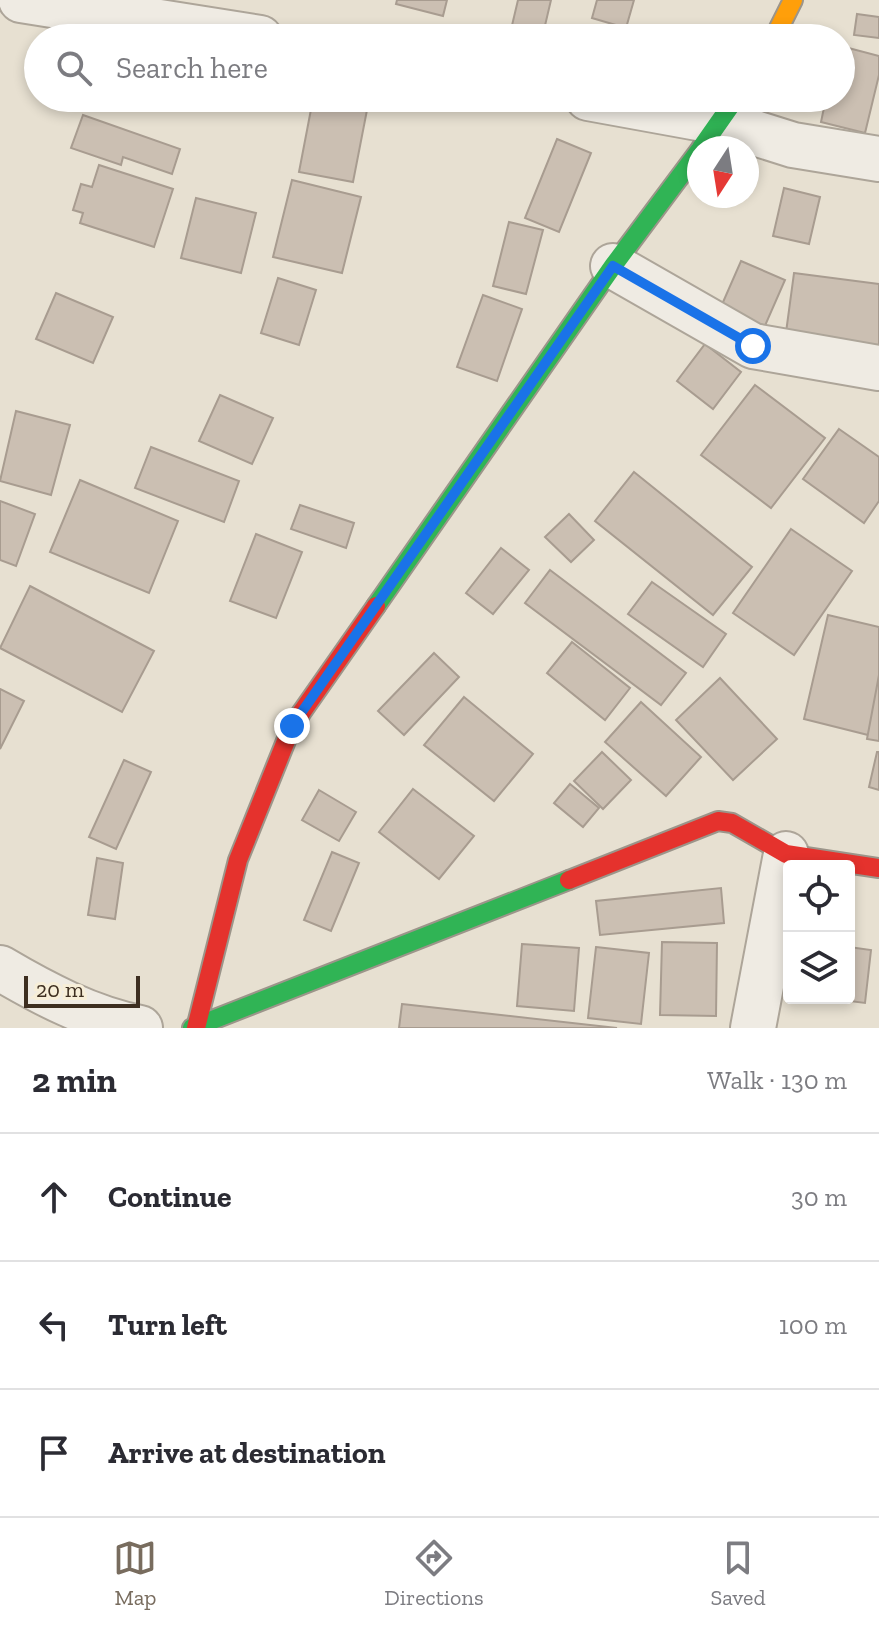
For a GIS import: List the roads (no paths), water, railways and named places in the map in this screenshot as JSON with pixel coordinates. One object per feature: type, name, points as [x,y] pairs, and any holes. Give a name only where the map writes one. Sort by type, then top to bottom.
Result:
[{"type":"street","points":[[21,0],[172,24]]},
{"type":"street","points":[[781,24],[793,0]]},
{"type":"street","points":[[643,112],[714,130],[879,159]]},
{"type":"street","points":[[194,1028],[238,860],[292,726],[613,266],[714,130]]},
{"type":"street","points":[[613,266],[753,346],[879,368]]},
{"type":"street","points":[[194,1028],[718,821],[732,823],[786,854],[879,868]]},
{"type":"street","points":[[753,1028],[786,854]]},
{"type":"street","points":[[0,968],[40,991],[114,1023],[140,1028]]}]
